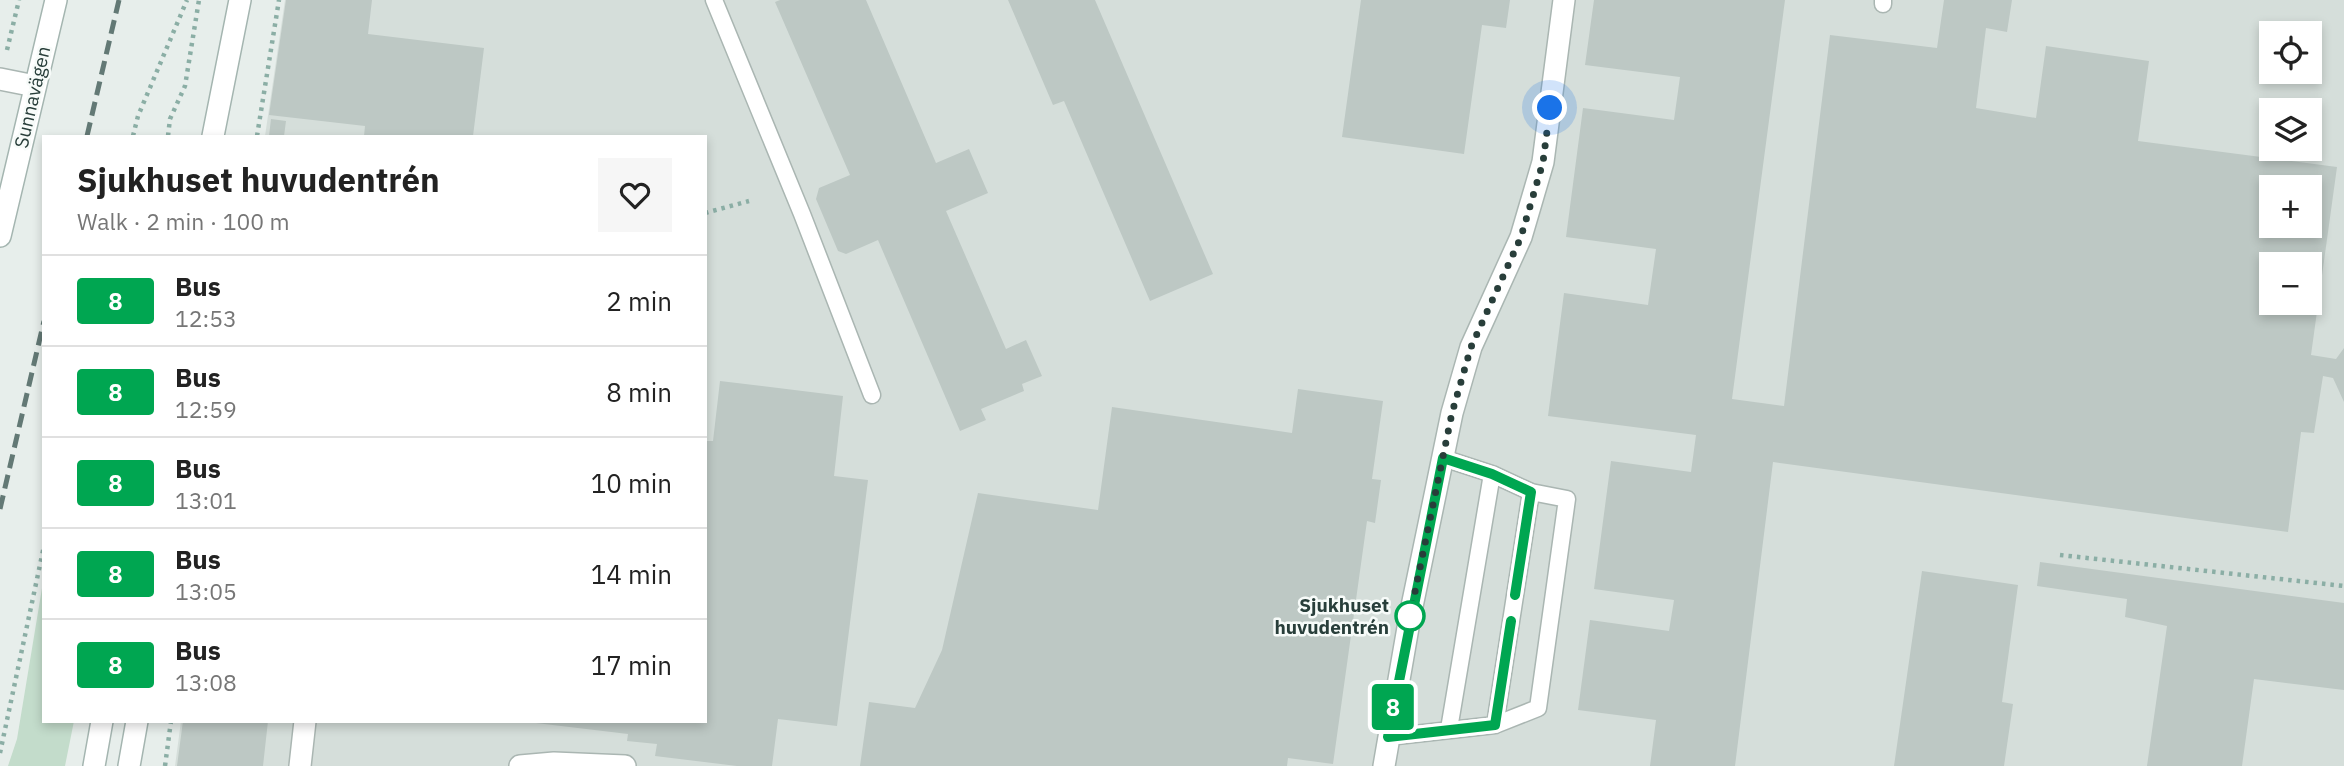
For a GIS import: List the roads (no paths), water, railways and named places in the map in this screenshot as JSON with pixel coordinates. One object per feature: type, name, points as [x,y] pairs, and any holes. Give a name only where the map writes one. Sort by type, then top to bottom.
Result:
[{"type":"street","name":"Sunnavägen","points":[[0,236],[55,0]]},
{"type":"street","points":[[213,135],[240,0]]},
{"type":"street","points":[[1384,766],[1452,413],[1471,347],[1521,237],[1543,162],[1564,0]]},
{"type":"street","points":[[0,79],[35,86]]},
{"type":"street","points":[[94,765],[102,723]]},
{"type":"street","points":[[300,766],[305,723]]},
{"type":"street","points":[[129,766],[136,727]]},
{"type":"street","points":[[520,766],[554,763],[625,766]]},
{"type":"lane","points":[[714,0],[802,214],[872,395]]},
{"type":"lane","points":[[1388,737],[1495,725],[1538,708],[1566,499],[1531,492],[1492,474],[1443,458]]},
{"type":"lane","points":[[1449,729],[1492,474]]},
{"type":"lane","points":[[1495,725],[1531,492]]},
{"type":"railway","points":[[87,135],[119,0]]},
{"type":"railway","points":[[0,509],[42,330]]},
{"type":"place","name":"Sjukhuset huvudentrén","points":[[1410,616]]}]
